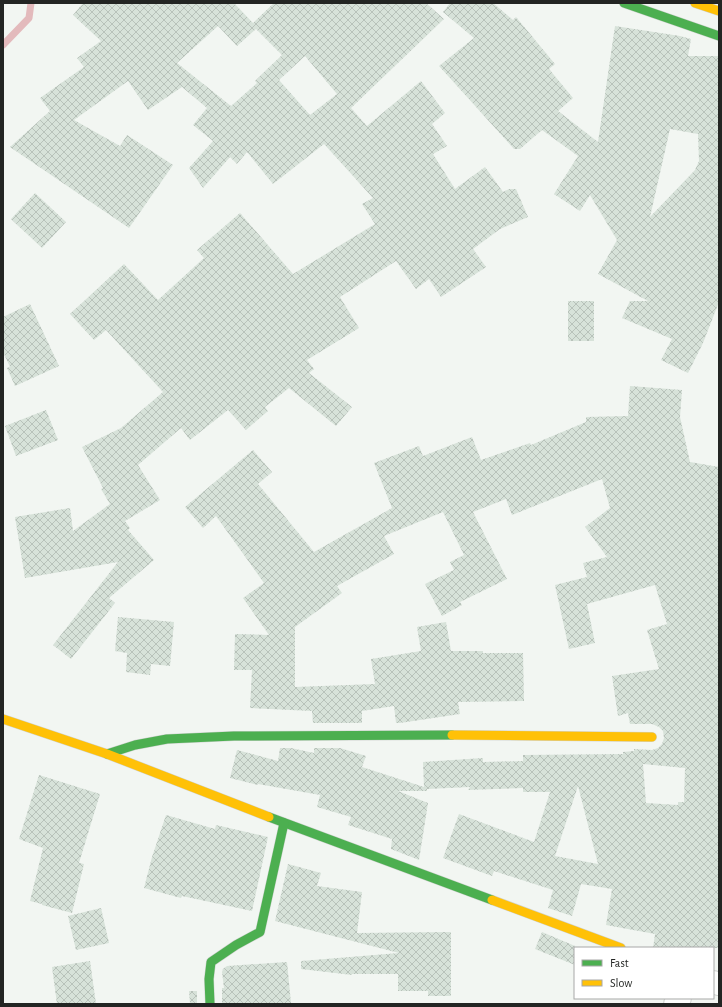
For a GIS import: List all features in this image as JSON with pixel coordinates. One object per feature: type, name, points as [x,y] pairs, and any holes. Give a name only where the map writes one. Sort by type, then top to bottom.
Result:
[{"type":"street","points":[[624,3],[719,36]]},
{"type":"street","points":[[695,3],[719,11]]},
{"type":"street","points":[[3,719],[108,754],[284,823],[618,947]]},
{"type":"street","points":[[108,754],[135,745],[167,739],[234,736],[526,735],[652,737]]},
{"type":"street","points":[[210,1004],[209,979],[211,962],[236,945],[260,932],[284,823]]},
{"type":"building","points":[[83,3],[234,3],[253,23],[274,3],[426,3],[444,19],[351,108],[367,126],[421,81],[445,113],[432,124],[447,146],[433,154],[455,189],[485,167],[503,192],[509,189],[516,189],[528,217],[500,229],[473,249],[486,267],[441,297],[429,279],[416,289],[396,261],[340,297],[359,328],[307,360],[314,369],[309,373],[352,407],[336,426],[289,388],[265,407],[268,411],[246,430],[228,410],[190,440],[181,428],[138,465],[160,500],[125,521],[130,528],[128,530],[154,560],[109,598],[115,603],[71,659],[53,645],[118,562],[25,578],[15,517],[70,508],[73,531],[110,504],[101,489],[103,488],[82,447],[121,428],[163,392],[106,330],[94,340],[70,314],[124,264],[158,300],[204,258],[197,250],[240,213],[293,274],[375,224],[362,204],[373,198],[324,144],[273,184],[247,152],[237,164],[230,157],[203,188],[189,168],[213,141],[193,125],[207,108],[182,87],[148,110],[128,81],[74,120],[120,146],[127,135],[173,165],[129,228],[10,147],[50,111],[40,98],[84,67],[77,58],[101,41],[73,15]],"holes":[[[218,26],[237,46],[256,29],[282,55],[255,81],[257,83],[231,106],[177,63]],[[305,56],[337,94],[310,115],[279,80]]]},
{"type":"building","points":[[450,3],[493,3],[513,20],[516,17],[555,64],[549,69],[573,98],[558,111],[598,142],[615,26],[691,39],[688,56],[719,56],[719,302],[703,343],[688,373],[661,360],[672,339],[622,318],[630,301],[648,301],[598,274],[617,240],[590,195],[580,211],[554,194],[578,156],[542,130],[520,149],[514,149],[439,66],[474,38],[443,12]],"holes":[[[670,129],[698,134],[699,161],[695,170],[650,217]]]},
{"type":"building","points":[[35,193],[66,222],[42,248],[11,219]]},
{"type":"building","points":[[568,301],[594,301],[594,341],[568,341]]},
{"type":"building","points":[[30,304],[59,366],[15,386],[7,368],[10,367],[3,352],[3,317]]},
{"type":"building","points":[[630,386],[682,390],[680,417],[690,462],[719,467],[719,948],[653,947],[655,934],[606,925],[612,889],[581,884],[572,916],[548,908],[553,890],[494,871],[492,876],[443,858],[459,814],[534,842],[550,792],[523,792],[523,788],[468,790],[470,787],[427,789],[427,791],[398,791],[428,803],[419,860],[391,849],[392,839],[348,825],[351,817],[317,807],[320,795],[258,785],[230,778],[237,750],[278,761],[280,748],[291,748],[314,753],[314,748],[340,748],[366,756],[362,767],[424,787],[423,762],[483,758],[483,762],[523,761],[523,755],[623,754],[623,752],[634,751],[634,749],[652,750],[658,748],[662,744],[664,738],[663,731],[659,727],[652,724],[630,724],[628,713],[618,716],[612,676],[659,669],[647,630],[667,624],[655,585],[587,604],[595,643],[569,649],[555,585],[587,577],[583,563],[607,557],[585,527],[610,508],[602,479],[512,515],[506,499],[473,512],[507,579],[460,602],[462,605],[442,616],[425,584],[454,570],[450,562],[464,555],[443,512],[384,536],[394,554],[337,586],[342,593],[295,627],[295,687],[375,684],[371,659],[421,651],[417,627],[446,622],[451,651],[523,653],[524,701],[458,702],[460,714],[400,723],[396,723],[394,706],[362,711],[362,723],[313,723],[312,711],[250,708],[252,670],[234,670],[235,634],[269,635],[243,598],[264,583],[216,516],[203,528],[185,507],[253,450],[272,472],[258,484],[314,552],[392,508],[374,463],[419,446],[423,456],[472,437],[481,460],[530,443],[531,445],[586,422],[586,417],[628,416]],"holes":[[[643,764],[685,768],[684,802],[678,802],[678,805],[646,803]],[[578,786],[598,864],[555,856]]]},
{"type":"building","points":[[46,410],[58,440],[16,456],[5,426]]},
{"type":"building","points":[[118,617],[174,622],[170,666],[151,664],[150,675],[126,672],[127,653],[115,651]]},
{"type":"building","points":[[39,775],[100,794],[79,863],[84,864],[72,913],[30,901],[43,848],[19,839]]},
{"type":"building","points":[[166,815],[215,829],[216,825],[268,837],[252,911],[182,896],[181,898],[144,888],[152,857]]},
{"type":"building","points":[[288,864],[321,873],[317,886],[362,892],[357,933],[451,932],[451,996],[428,996],[428,991],[398,991],[398,974],[352,975],[301,969],[301,961],[399,953],[275,921]]},
{"type":"building","points":[[101,908],[109,943],[76,950],[68,916]]},
{"type":"building","points":[[542,932],[575,946],[574,965],[535,949]]},
{"type":"building","points":[[90,961],[96,1004],[57,1004],[52,967]]},
{"type":"building","points":[[287,962],[291,1003],[222,1004],[222,988],[224,988],[222,972],[227,966]]},
{"type":"building","points":[[189,991],[197,991],[197,1004],[190,1004]]},
{"type":"waterway","points":[[3,45],[29,18],[31,3]]},
{"type":"traffic: fast","points":[[624,3],[719,36]]},
{"type":"traffic: fast","points":[[107,754],[135,745],[167,739],[234,736],[452,735]]},
{"type":"traffic: fast","points":[[269,817],[492,900]]},
{"type":"traffic: fast","points":[[210,1004],[209,979],[211,962],[236,945],[260,932],[284,823]]},
{"type":"traffic: slow","points":[[695,3],[719,11]]},
{"type":"traffic: slow","points":[[3,719],[107,754],[269,817]]},
{"type":"traffic: slow","points":[[452,735],[652,737]]},
{"type":"traffic: slow","points":[[492,900],[618,947]]}]
